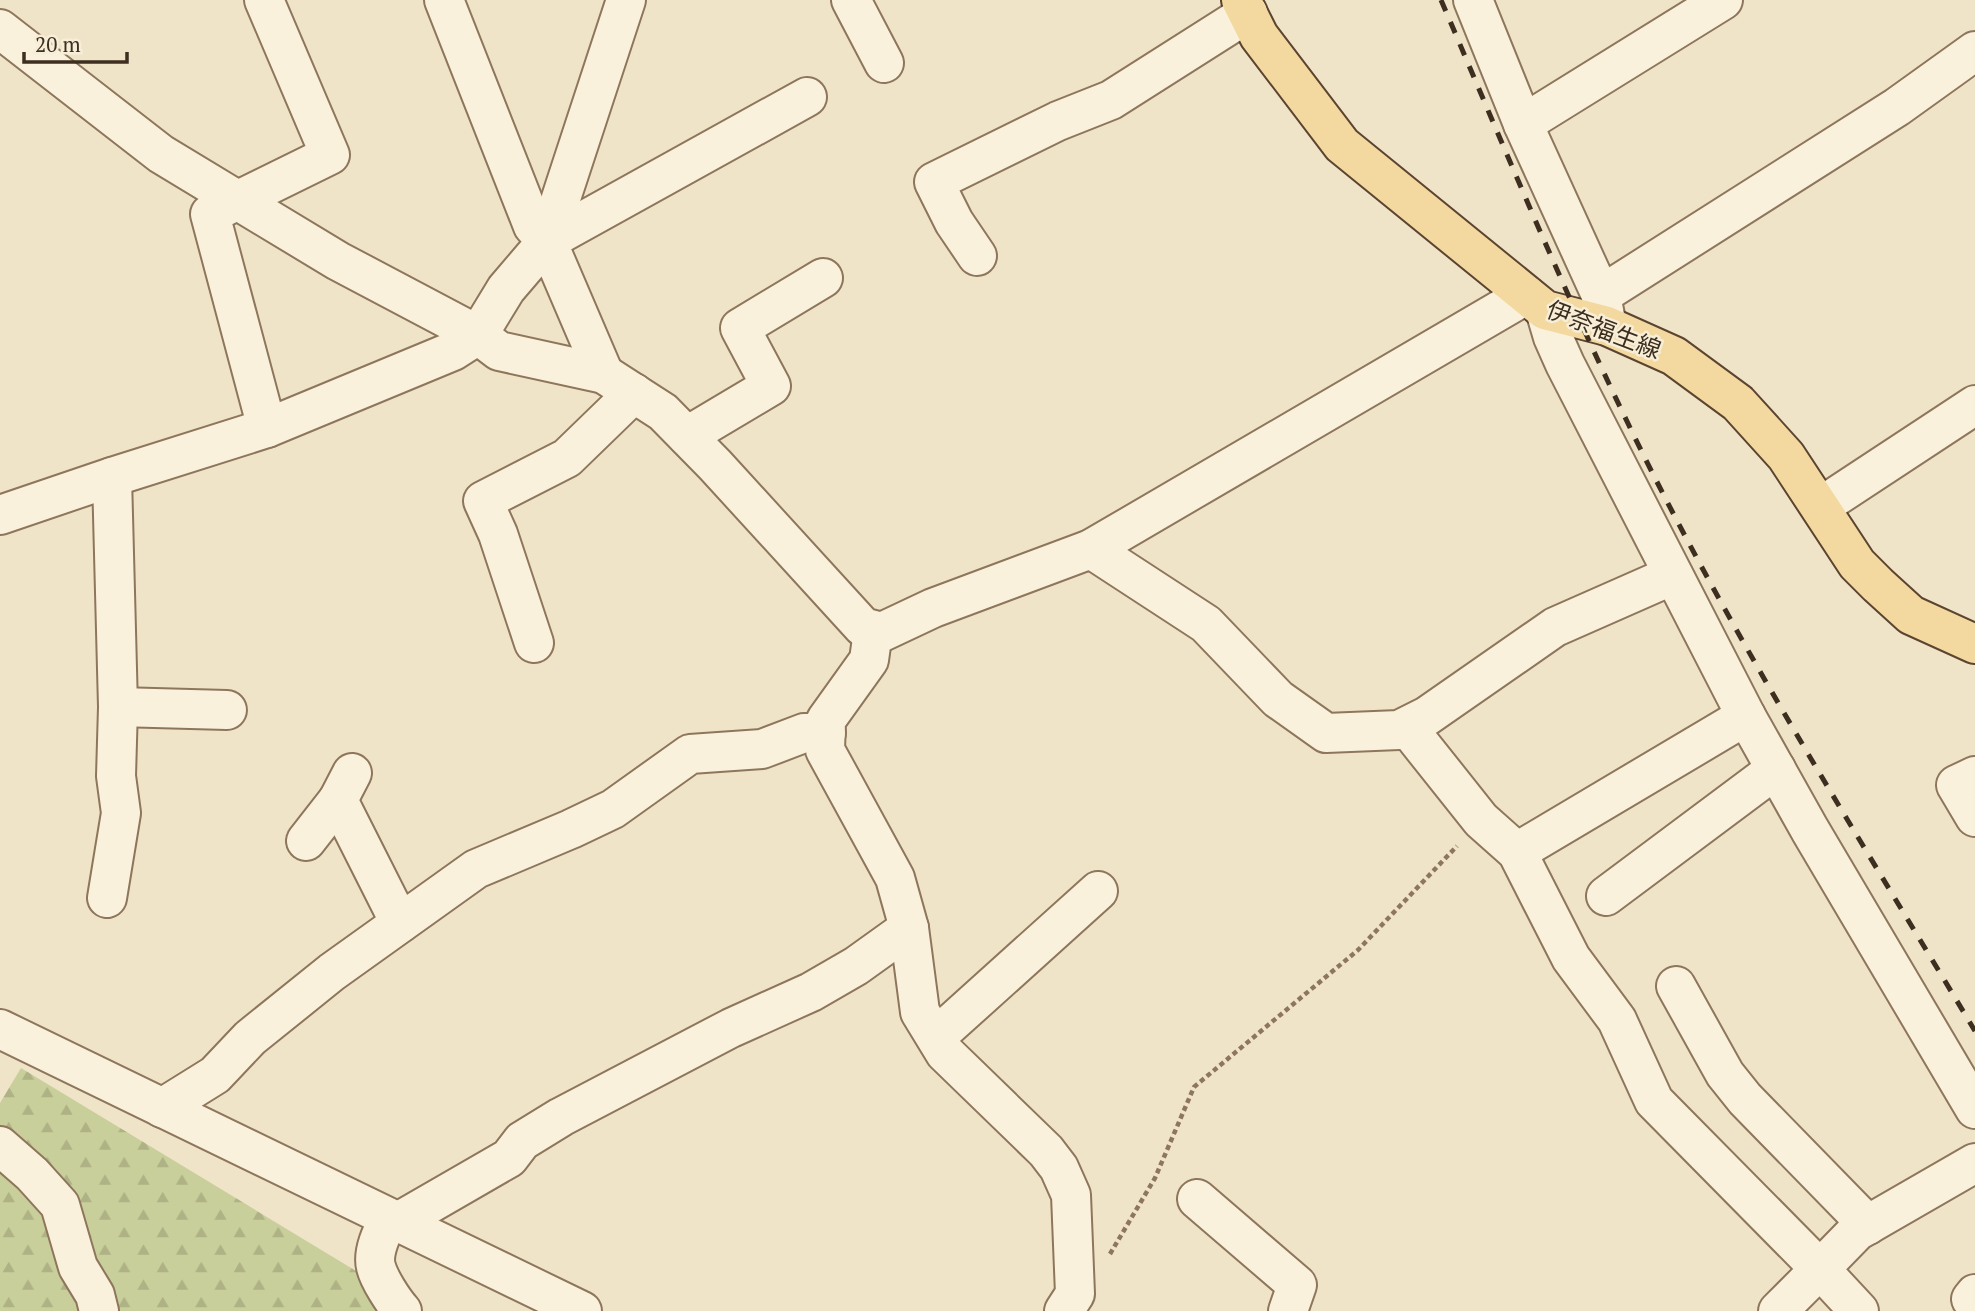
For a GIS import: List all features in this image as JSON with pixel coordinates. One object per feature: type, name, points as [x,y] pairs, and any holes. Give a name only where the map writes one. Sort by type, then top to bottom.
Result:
[{"type":"main road","name":"伊奈福生線","points":[[1245,6],[1259,36],[1342,145],[1536,303],[1604,311],[1674,356],[1738,403],[1786,456],[1857,564],[1911,615],[1975,644]]},
{"type":"street","points":[[264,0],[330,155],[210,214],[267,428]]},
{"type":"street","points":[[444,0],[533,226],[547,240],[619,384]]},
{"type":"street","points":[[547,240],[626,0]]},
{"type":"street","points":[[851,0],[884,63]]},
{"type":"street","points":[[1473,0],[1604,311],[1975,51]]},
{"type":"street","points":[[1523,124],[1723,0]]},
{"type":"street","points":[[977,256],[954,222],[934,182],[1058,121],[1111,100],[1245,6]]},
{"type":"street","points":[[0,29],[162,154],[338,261],[478,335],[499,351],[619,384],[663,412],[863,627],[873,631],[882,632],[933,608],[1091,550],[1536,303],[1746,716],[1975,1109]]},
{"type":"street","points":[[0,515],[267,428],[453,351],[478,335],[506,289],[547,240],[807,97]]},
{"type":"street","points":[[687,436],[771,386],[740,328],[823,278]]},
{"type":"street","points":[[534,643],[498,534],[483,501],[567,458],[619,384]]},
{"type":"street","points":[[1820,507],[1975,405]]},
{"type":"street","points":[[107,898],[121,813],[116,776],[118,707],[112,477]]},
{"type":"street","points":[[1091,550],[1206,624],[1278,699],[1326,733],[1399,730],[1407,727],[1555,627],[1673,575]]},
{"type":"street","points":[[873,631],[869,660],[826,720],[825,750],[895,878],[909,929],[920,1012],[945,1053],[1046,1151],[1059,1168],[1072,1195],[1076,1305]]},
{"type":"street","points":[[118,707],[227,710]]},
{"type":"street","points":[[1517,852],[1746,716]]},
{"type":"street","points":[[1407,727],[1481,820],[1517,852],[1571,958],[1617,1020],[1654,1101],[1859,1311]]},
{"type":"street","points":[[162,1108],[215,1075],[250,1038],[332,972],[476,869],[613,809],[690,754],[762,749],[804,733],[826,733]]},
{"type":"street","points":[[1605,896],[1776,769]]},
{"type":"street","points":[[1975,775],[1956,785],[1975,817]]},
{"type":"street","points":[[306,841],[345,787],[400,923]]},
{"type":"street","points":[[936,1037],[1098,891]]},
{"type":"street","points":[[402,1311],[392,1300],[375,1266],[379,1238],[393,1220],[509,1158],[522,1141],[561,1117],[731,1028],[811,992],[856,966],[909,929]]},
{"type":"street","points":[[1676,986],[1725,1074],[1745,1099],[1868,1225]]},
{"type":"street","points":[[0,1029],[582,1311]]},
{"type":"street","points":[[0,1146],[32,1174],[60,1205],[78,1268],[95,1295],[99,1311]]},
{"type":"street","points":[[1778,1311],[1857,1231],[1975,1163]]},
{"type":"street","points":[[1196,1199],[1297,1285],[1288,1311]]},
{"type":"path","points":[[1076,1305],[1092,1284],[1148,1190],[1194,1087],[1358,950],[1481,820]]},
{"type":"green space","points":[[21,1068],[404,1300],[407,1311],[0,1311],[0,1103]]},
{"type":"railway","points":[[1441,0],[1571,302],[1656,480],[1770,689],[1975,1031]]}]
